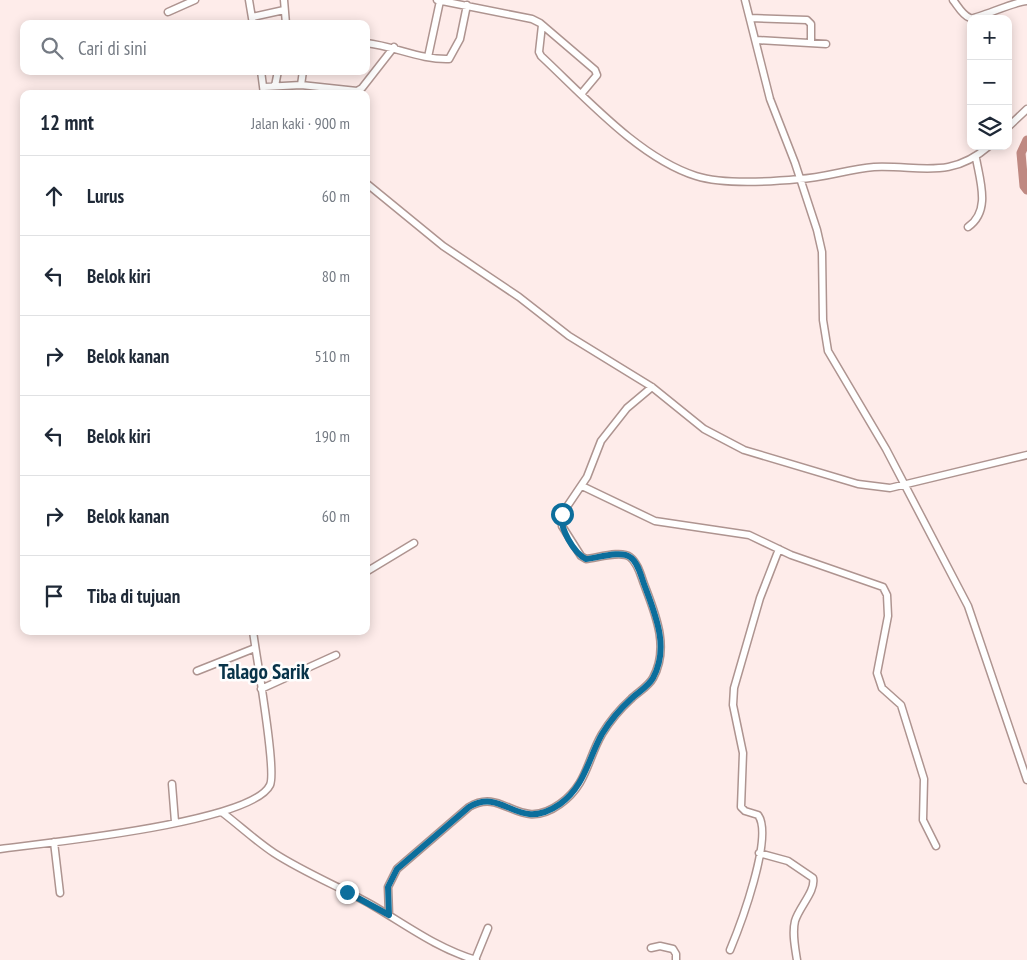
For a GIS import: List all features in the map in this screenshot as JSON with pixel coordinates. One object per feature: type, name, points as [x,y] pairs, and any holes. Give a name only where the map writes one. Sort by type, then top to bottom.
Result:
[{"type":"street","points":[[168,12],[196,0]]},
{"type":"street","points":[[249,0],[253,20],[284,10]]},
{"type":"street","points":[[284,0],[285,20]]},
{"type":"street","points":[[428,57],[438,0],[532,18],[595,70],[597,75],[582,93]]},
{"type":"street","points":[[744,0],[770,99],[801,179],[822,252],[825,342],[842,378],[886,449],[903,485],[968,606],[1027,780]]},
{"type":"street","points":[[953,0],[964,14],[973,18],[1005,5],[1027,1]]},
{"type":"street","points":[[370,44],[394,47],[428,57],[448,60],[452,57],[460,38],[467,5]]},
{"type":"street","points":[[750,18],[807,20],[811,24],[811,43]]},
{"type":"street","points":[[542,25],[539,52],[541,56],[637,144],[672,167],[698,177],[761,181],[801,179],[872,167],[946,168],[976,158],[985,150]]},
{"type":"street","points":[[756,40],[826,44]]},
{"type":"street","points":[[359,90],[394,47]]},
{"type":"street","points":[[370,69],[376,70]]},
{"type":"street","points":[[262,75],[264,90],[275,86],[301,85],[348,90]]},
{"type":"street","points":[[275,86],[277,75]]},
{"type":"street","points":[[301,85],[303,75]]},
{"type":"street","points":[[1012,123],[1027,109]]},
{"type":"street","points":[[968,227],[974,223],[981,212],[983,191],[976,158]]},
{"type":"street","points":[[370,185],[443,246],[518,297],[569,336],[652,387],[704,429],[744,450],[858,484],[890,488],[1026,456]]},
{"type":"street","points":[[389,915],[388,887],[397,869],[469,807],[479,801],[487,800],[517,812],[540,814],[562,803],[582,782],[593,752],[609,724],[654,677],[660,650],[660,629],[656,614],[634,561],[624,554],[586,559],[581,556],[562,526],[562,514],[582,486],[601,441],[627,408],[652,387]]},
{"type":"street","points":[[582,486],[655,521],[744,533],[820,565],[880,584],[885,591],[888,616],[877,673],[882,688],[901,704],[924,779],[923,820],[936,846]]},
{"type":"street","points":[[370,570],[414,543]]},
{"type":"street","points":[[730,950],[747,908],[759,853],[760,819],[758,815],[745,811],[741,807],[743,753],[733,698],[736,676],[757,606],[779,549]]},
{"type":"street","points":[[0,849],[145,829],[223,813],[251,800],[266,790],[270,784],[270,753],[253,635]]},
{"type":"street","points":[[197,671],[255,648]]},
{"type":"street","points":[[260,689],[336,655]]},
{"type":"street","points":[[172,784],[175,822]]},
{"type":"street","points":[[223,813],[273,852],[438,944],[476,960],[488,928]]},
{"type":"street","points":[[54,842],[60,893]]},
{"type":"street","points":[[759,853],[788,861],[813,878],[813,884],[798,912],[794,925],[797,960]]},
{"type":"street","points":[[651,948],[660,946],[673,949],[676,954],[676,960]]},
{"type":"waterway","points":[[1027,140],[1021,153],[1024,186],[1027,190]]},
{"type":"district","name":"Talago Sarik","points":[[264,672]]},
{"type":"route","points":[[347,892],[389,915],[388,887],[397,869],[469,807],[479,801],[487,800],[517,812],[531,815],[540,814],[562,803],[582,782],[593,752],[609,724],[632,697],[649,684],[654,677],[661,642],[660,629],[656,614],[634,561],[630,556],[624,554],[586,559],[581,556],[562,526],[562,514]]}]
